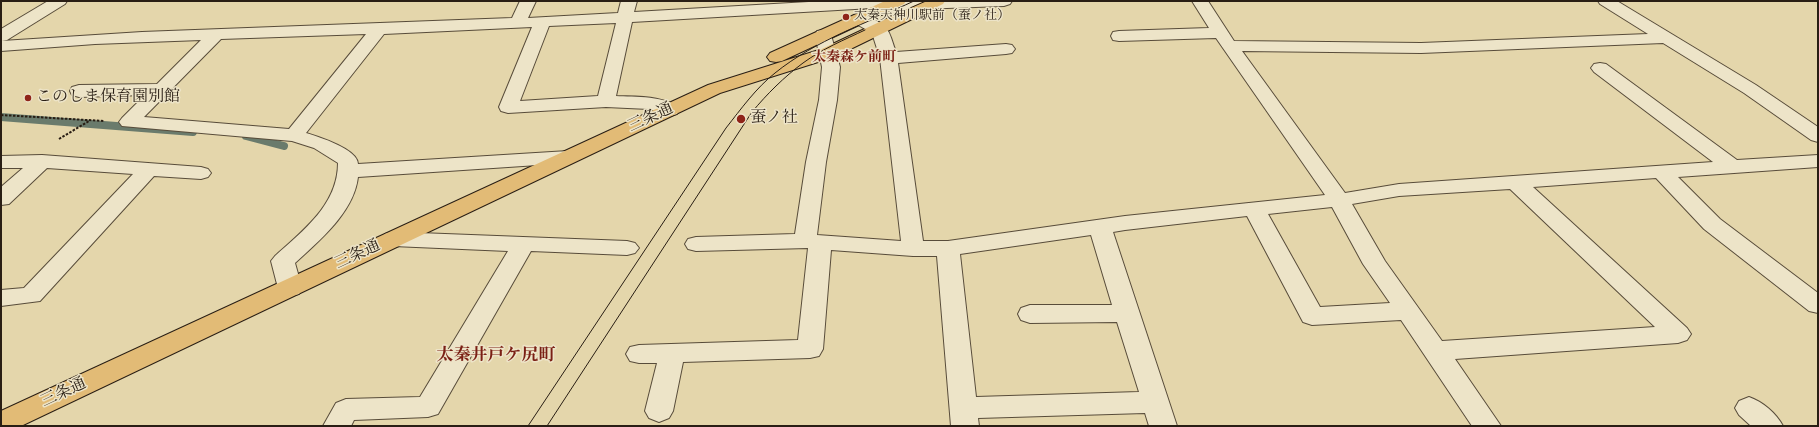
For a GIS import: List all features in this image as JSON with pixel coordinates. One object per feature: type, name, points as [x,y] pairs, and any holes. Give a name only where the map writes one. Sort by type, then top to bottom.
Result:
[{"type":"main road","name":"三条通","points":[[1,423],[670,110],[714,89],[735,76],[894,3]]},
{"type":"main road","name":"三条通","points":[[714,89],[828,53],[934,3]]},
{"type":"street","points":[[1,36],[59,1]]},
{"type":"street","points":[[518,22],[528,1]]},
{"type":"street","points":[[1,46],[64,40],[379,29],[543,21],[628,9],[800,4],[1004,1]]},
{"type":"street","points":[[1200,1],[1225,40],[1339,200],[1374,264],[1487,426]]},
{"type":"street","points":[[1606,1],[1750,89],[1818,136]]},
{"type":"street","points":[[606,101],[628,9]]},
{"type":"street","points":[[860,19],[879,30],[890,58],[913,249]]},
{"type":"street","points":[[543,21],[508,107],[606,101],[652,103],[670,110]]},
{"type":"street","points":[[294,135],[379,29]]},
{"type":"street","points":[[216,34],[129,122],[294,135],[321,144],[348,160],[347,184],[337,206],[283,261],[290,288]]},
{"type":"street","points":[[639,354],[810,349],[812,242],[816,162],[828,100],[831,67],[823,36]]},
{"type":"street","points":[[1119,36],[1421,48],[1668,38]]},
{"type":"street","points":[[890,58],[1006,49]]},
{"type":"street","points":[[1600,68],[1733,167]]},
{"type":"street","points":[[79,91],[162,89]]},
{"type":"street","points":[[348,171],[568,157]]},
{"type":"street","points":[[696,244],[812,242],[913,249],[948,248],[1125,223],[1339,200],[1399,190],[1818,161]]},
{"type":"street","points":[[1,162],[42,162],[201,173]]},
{"type":"street","points":[[1,199],[42,162]]},
{"type":"street","points":[[1,298],[31,295],[148,170]]},
{"type":"street","points":[[1661,172],[1712,224],[1818,305]]},
{"type":"street","points":[[1435,351],[1678,334],[1516,183]]},
{"type":"street","points":[[1254,209],[1312,316],[1407,311]]},
{"type":"street","points":[[948,248],[964,417],[1159,414],[1100,227]]},
{"type":"street","points":[[393,239],[628,248]]},
{"type":"street","points":[[337,426],[346,410],[428,407],[523,245]]},
{"type":"street","points":[[1030,314],[1127,313]]},
{"type":"street","points":[[659,411],[672,353]]},
{"type":"street","points":[[1749,408],[1769,426]]},
{"type":"path","points":[[1,115],[92,120],[79,126]]},
{"type":"waterway","points":[[1,117],[193,132]]},
{"type":"waterway","points":[[246,136],[284,146]]},
{"type":"tram line","points":[[528,426],[726,128],[755,92],[775,73],[807,51],[842,33],[914,1]]},
{"type":"tram line","points":[[910,8],[926,1]]},
{"type":"tram line","points":[[547,426],[752,112],[776,86],[803,63],[825,49],[865,30]]},
{"type":"place","name":"太秦天神川駅前（蚕ノ社）","points":[[846,17]]},
{"type":"place","name":"このしま保育園別館","points":[[28,98]]},
{"type":"place","name":"蚕ノ社","points":[[741,119]]},
{"type":"district","name":"太秦森ケ前町","points":[[854,59]]},
{"type":"district","name":"太秦井戸ケ尻町","points":[[496,357]]}]
